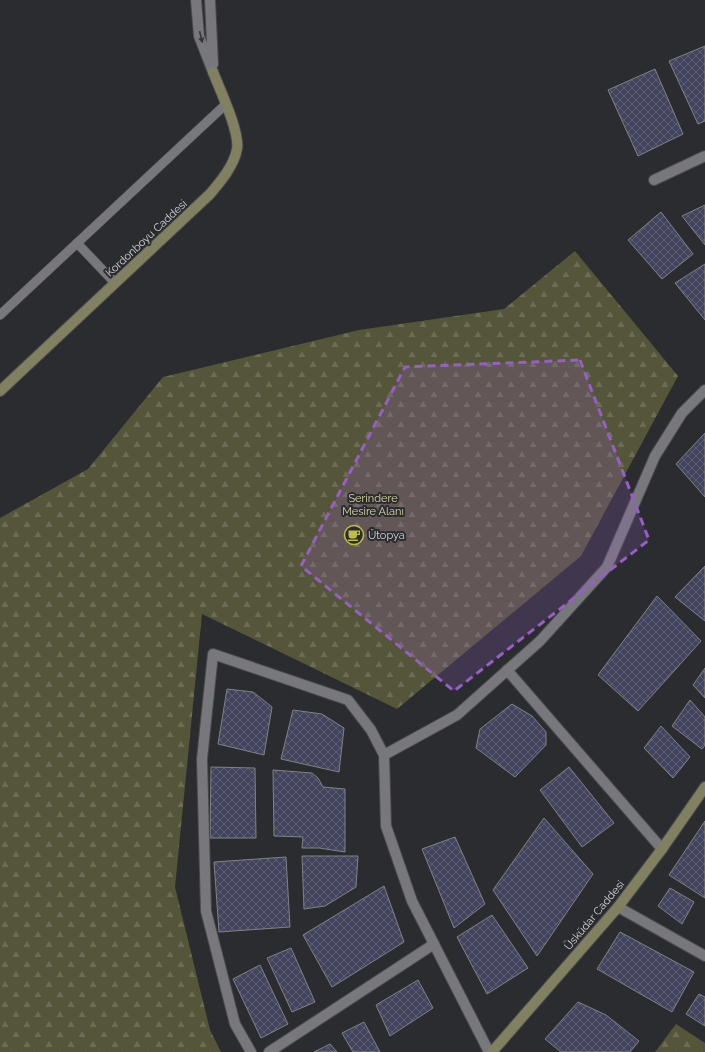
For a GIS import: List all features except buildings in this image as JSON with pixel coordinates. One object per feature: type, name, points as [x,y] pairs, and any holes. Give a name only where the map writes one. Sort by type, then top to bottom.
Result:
[{"type":"street","points":[[196,0],[199,36],[213,72]]},
{"type":"street","points":[[210,0],[213,72]]},
{"type":"street","name":"Kordonboyu Caddesi","points":[[0,391],[210,194],[222,179],[237,148],[234,129],[213,72]]},
{"type":"street","points":[[654,180],[705,156]]},
{"type":"street","points":[[384,754],[457,715],[540,641],[607,568],[655,456],[682,413],[705,390]]},
{"type":"street","points":[[251,1052],[235,1024],[206,911],[202,759],[213,654],[348,700],[371,730],[384,754],[386,826],[412,901],[491,1052]]},
{"type":"street","points":[[508,670],[662,849]]},
{"type":"street","name":"Üsküdar Caddesi","points":[[491,1052],[618,907],[662,849],[705,787]]},
{"type":"street","points":[[618,907],[705,956]]},
{"type":"street","points":[[269,1052],[434,944]]},
{"type":"lane","points":[[0,315],[225,105]]},
{"type":"lane","points":[[77,243],[115,283]]},
{"type":"highlighted area","points":[[580,360],[649,540],[454,691],[301,566],[405,367]]},
{"type":"green space","name":"Serindere Mesire Alanı","points":[[575,251],[678,376],[581,556],[397,709],[202,614],[175,887],[210,1030],[221,1052],[0,1052],[0,518],[88,469],[163,377],[359,330],[504,309]]},
{"type":"green space","points":[[676,1024],[705,1043],[705,1052],[655,1052]]},
{"type":"place","name":"Ütopya","points":[[354,535]]}]
